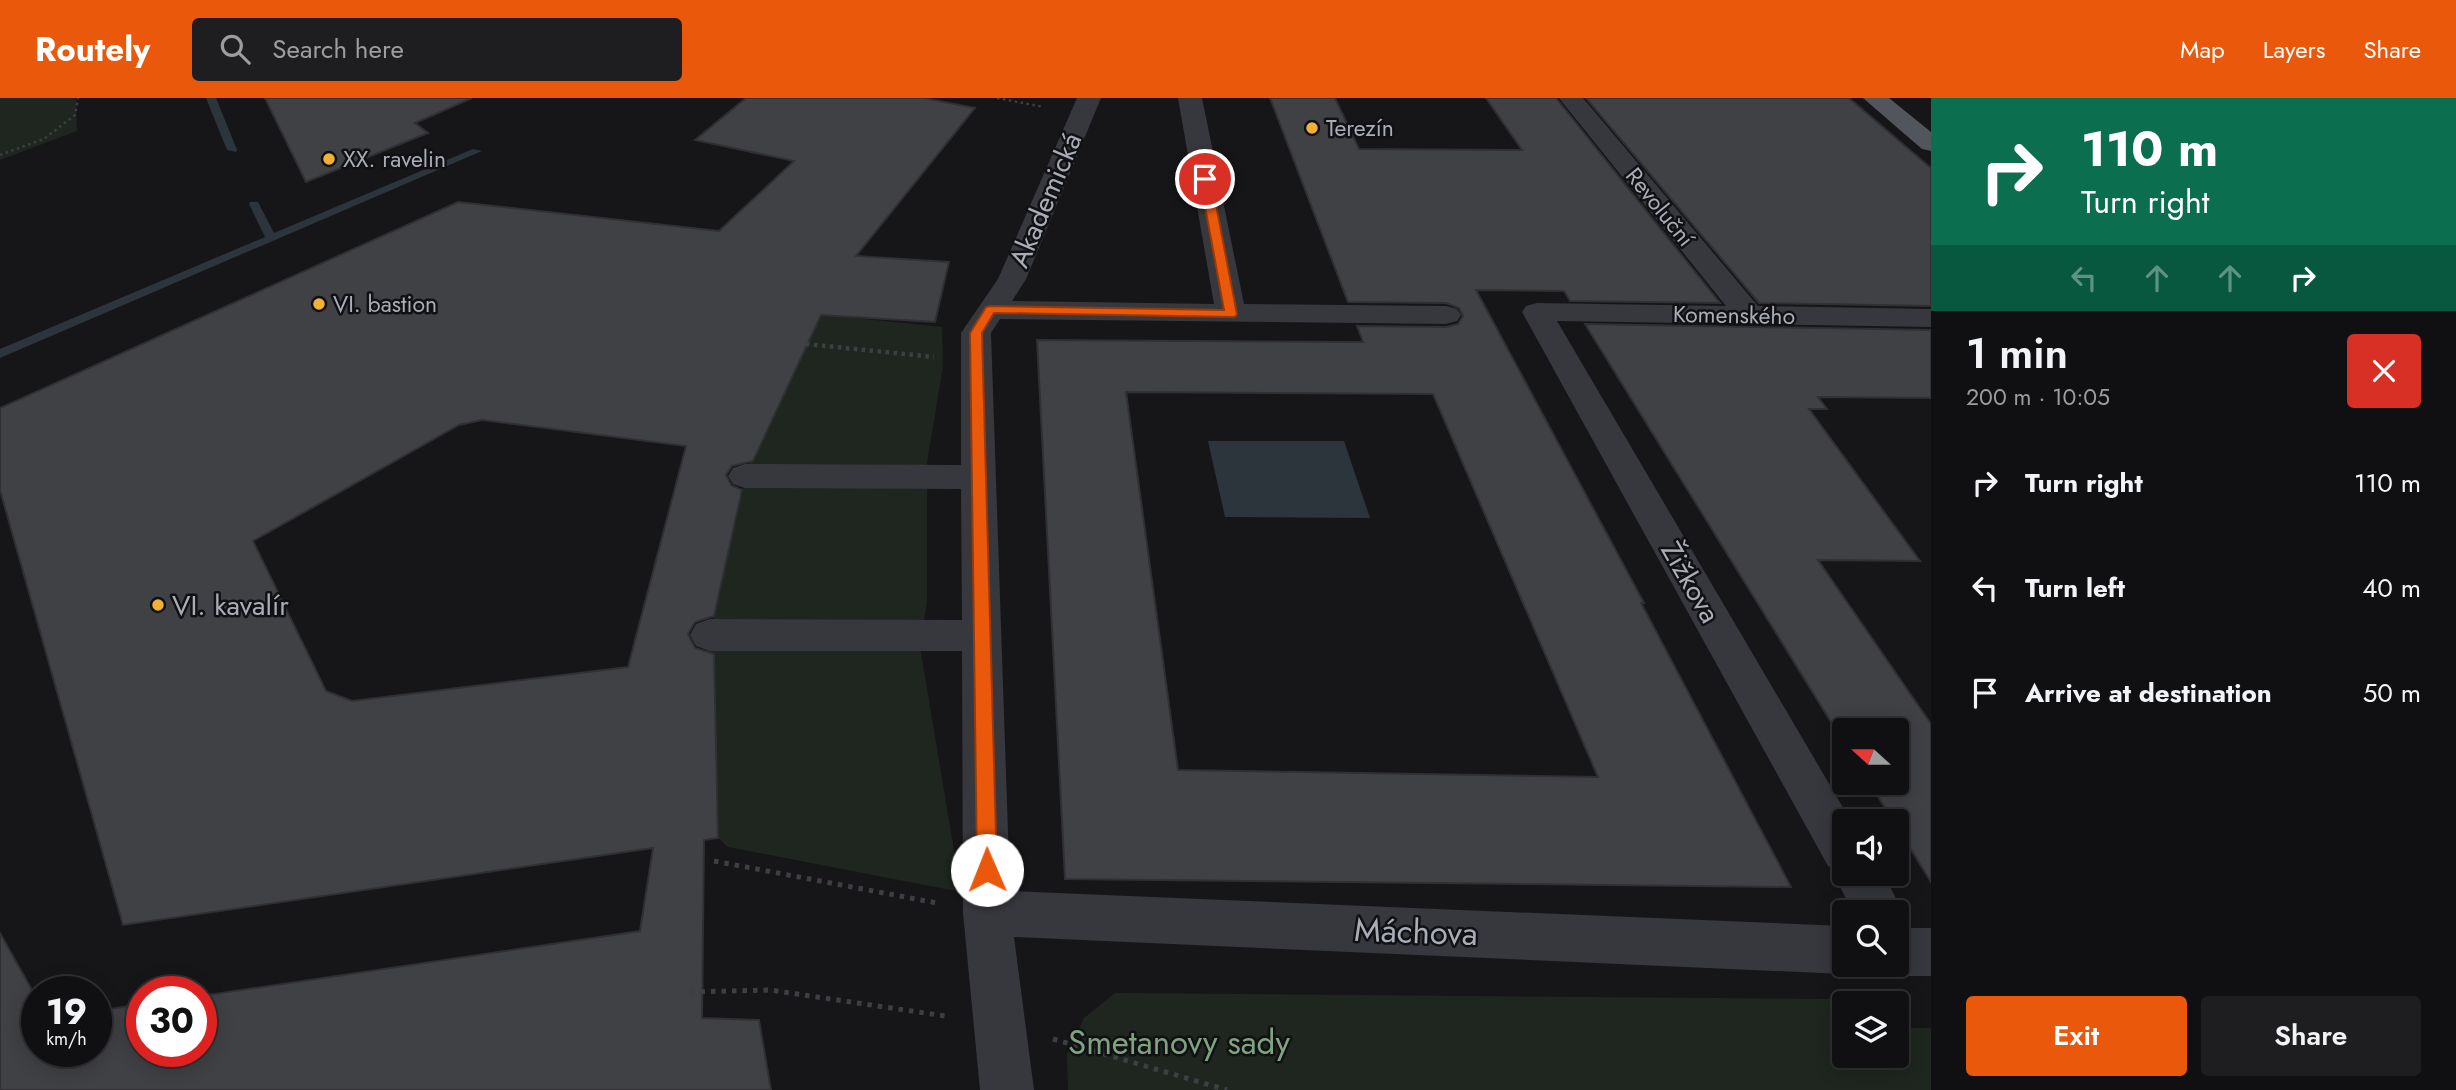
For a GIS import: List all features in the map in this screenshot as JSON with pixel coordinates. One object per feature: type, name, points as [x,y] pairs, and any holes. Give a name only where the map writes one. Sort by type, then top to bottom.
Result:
[{"type":"main road","points":[[1875,98],[1931,144]]},
{"type":"street","points":[[1085,107],[1117,98]]},
{"type":"street","points":[[1190,98],[1231,314]]},
{"type":"street","name":"Revoluční","points":[[1571,98],[1749,315]]},
{"type":"street","name":"Akademická","points":[[981,335],[1012,279],[1085,107]]},
{"type":"street","name":"Komenského","points":[[1537,312],[1931,318]]},
{"type":"street","name":"Žižkova","points":[[1537,312],[1832,830]]},
{"type":"street","points":[[1007,1090],[987,913],[979,477],[981,335],[1231,314],[1446,315]]},
{"type":"street","points":[[745,476],[979,477]]},
{"type":"street","points":[[710,635],[982,636]]},
{"type":"street","name":"Máchova","points":[[987,913],[1832,949]]},
{"type":"path","points":[[0,155],[44,139],[75,115],[79,98]]},
{"type":"path","points":[[996,98],[1085,107]]},
{"type":"path","points":[[806,344],[981,335]]},
{"type":"path","points":[[714,861],[987,913]]},
{"type":"path","points":[[690,992],[770,990],[999,1024],[1227,1090]]},
{"type":"green space","points":[[0,98],[76,98],[77,131],[0,160]]},
{"type":"green space","points":[[817,314],[942,327],[943,366],[927,463],[927,601],[920,646],[961,892],[728,847],[718,838],[714,657],[705,656],[750,458],[755,458],[803,353]]},
{"type":"green space","name":"Smetanovy sady","points":[[1115,993],[1832,999],[1832,1068],[1909,1068],[1909,1028],[1931,1028],[1931,1090],[1068,1090],[1067,1054],[1084,1018]]},
{"type":"shaded area","points":[[1208,441],[1344,441],[1370,518],[1225,517]]},
{"type":"building","name":"XX. ravelin","points":[[265,98],[472,98],[415,123],[428,133],[306,182]]},
{"type":"building","points":[[746,98],[924,98],[975,108],[856,256],[949,262],[935,322],[821,315],[753,461],[732,466],[726,475],[731,485],[742,490],[714,616],[695,622],[688,634],[695,648],[714,654],[718,838],[704,840],[702,1018],[759,1020],[771,1090],[0,1090],[0,933],[24,976],[21,976],[21,1067],[112,1067],[112,1009],[126,1006],[126,1067],[217,1067],[217,994],[640,931],[653,848],[123,925],[0,490],[0,408],[458,202],[719,231],[794,161],[695,140]],"holes":[[[482,420],[686,446],[628,667],[352,701],[326,691],[253,541],[459,425]]]},
{"type":"building","points":[[1270,98],[1335,98],[1359,149],[1522,150],[1486,98],[1556,98],[1720,303],[1570,301],[1564,291],[1476,290],[1644,603],[1641,603],[1791,887],[1065,879],[1037,340],[1363,342],[1357,326],[1446,327],[1458,324],[1463,316],[1459,308],[1446,303],[1348,302]],"holes":[[[1126,392],[1433,394],[1598,777],[1178,770]]]},
{"type":"building","points":[[1586,98],[1849,98],[1931,168],[1931,306],[1759,303]]},
{"type":"building","points":[[1585,324],[1931,330],[1931,398],[1818,397],[1827,409],[1809,409],[1920,561],[1818,560],[1931,724],[1931,882],[1909,846],[1909,809],[1886,809],[1877,795],[1909,795],[1909,718],[1832,718],[1832,724]]},
{"type":"waterway","points":[[211,98],[232,150]]},
{"type":"waterway","points":[[271,238],[477,151]]},
{"type":"waterway","points":[[254,204],[271,238]]},
{"type":"waterway","points":[[0,354],[271,238]]},
{"type":"place","name":"Terezín","points":[[1312,128]]},
{"type":"place","name":"XX. ravelin","points":[[329,159]]},
{"type":"place","name":"VI. bastion","points":[[319,304]]},
{"type":"place","name":"VI. kavalír","points":[[158,605]]},
{"type":"route","points":[[987,870],[976,333],[990,310],[1231,314],[1205,179]]}]
